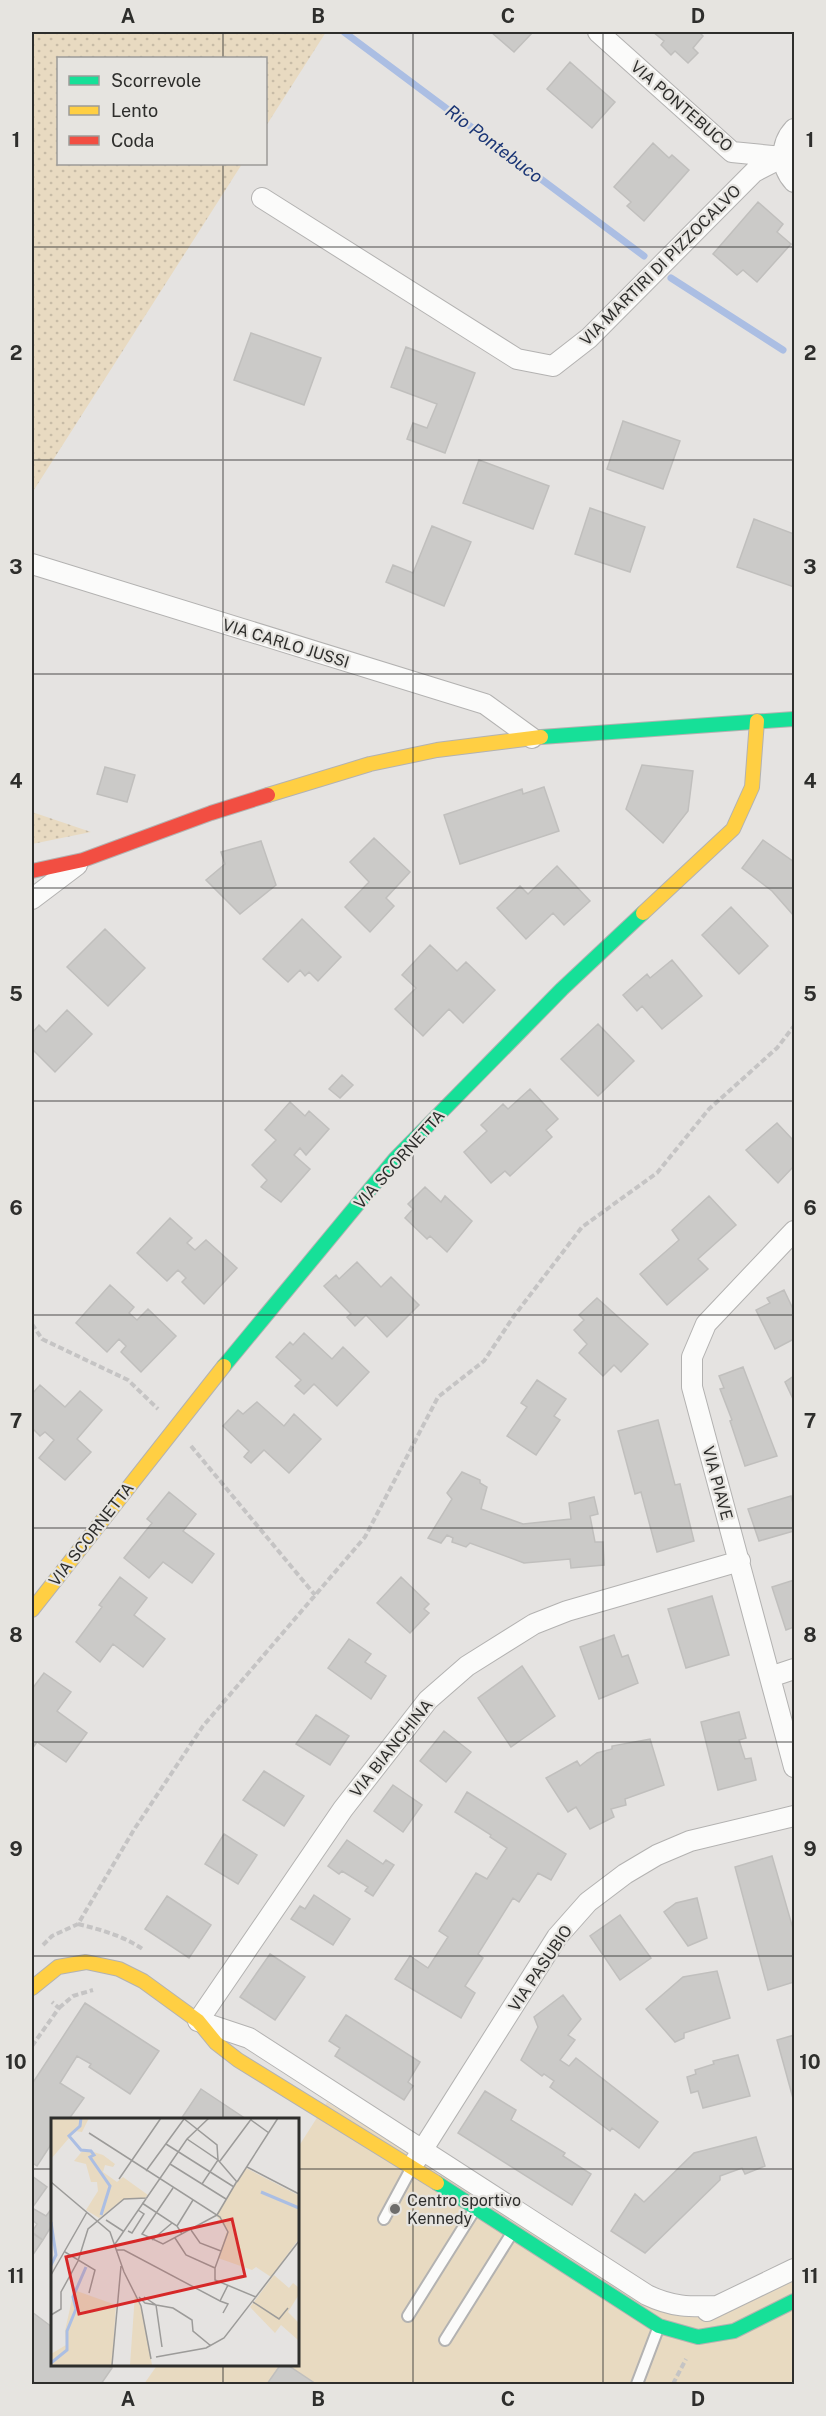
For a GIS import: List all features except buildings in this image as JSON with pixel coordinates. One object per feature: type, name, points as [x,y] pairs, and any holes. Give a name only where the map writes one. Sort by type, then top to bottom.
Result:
[{"type":"street","name":"VIA PONTEBUCO","points":[[598,32],[732,153],[783,157]]},
{"type":"street","points":[[795,129],[787,140],[783,157],[785,168],[795,182]]},
{"type":"street","name":"VIA MARTIRI DI PIZZOCALVO","points":[[262,198],[517,359],[553,366],[589,338],[754,172],[783,157]]},
{"type":"street","name":"VIA CARLO JUSSI","points":[[32,564],[485,704],[532,738]]},
{"type":"street","points":[[32,871],[83,860],[212,813],[370,764],[437,750],[532,738],[795,718]]},
{"type":"street","name":"VIA SCORNETTA","points":[[32,1610],[245,1340],[395,1158],[562,989],[733,829],[752,787],[757,721]]},
{"type":"street","points":[[32,899],[83,860]]},
{"type":"street","name":"VIA PIAVE","points":[[792,1241],[706,1324],[692,1358],[692,1387],[795,1767]]},
{"type":"street","name":"VIA BIANCHINA","points":[[198,2022],[343,1809],[428,1700],[467,1666],[534,1624],[567,1611],[740,1561]]},
{"type":"street","points":[[770,1677],[795,1669]]},
{"type":"street","name":"VIA PASUBIO","points":[[412,2167],[557,1937],[588,1902],[625,1874],[657,1855],[690,1841],[795,1816]]},
{"type":"street","points":[[32,1988],[58,1967],[86,1962],[119,1969],[143,1981],[198,2022],[216,2043],[238,2060],[412,2167],[659,2326],[698,2337],[734,2331],[795,2301]]},
{"type":"street","points":[[198,2022],[249,2038],[647,2295],[664,2303],[685,2307],[717,2306]]},
{"type":"street","points":[[659,2326],[690,2319],[795,2269]]},
{"type":"lane","points":[[384,2219],[412,2167]]},
{"type":"lane","points":[[408,2316],[475,2209]]},
{"type":"lane","points":[[445,2340],[513,2233]]},
{"type":"lane","points":[[637,2385],[659,2326]]},
{"type":"path","points":[[38,1949],[52,1936],[78,1924],[135,1828],[203,1726],[365,1537],[438,1397],[484,1361],[582,1227],[657,1173],[709,1109],[777,1048],[795,1026]]},
{"type":"path","points":[[32,1324],[42,1339],[128,1380],[176,1427],[315,1595]]},
{"type":"path","points":[[32,1988],[59,2008],[32,2046]]},
{"type":"path","points":[[673,2385],[686,2359]]},
{"type":"shaded area","points":[[32,32],[326,32],[267,124],[267,57],[57,57],[57,165],[241,165],[32,493]]},
{"type":"shaded area","points":[[32,812],[91,832],[32,844]]},
{"type":"shaded area","name":"Centro sportivo Kennedy","points":[[327,2102],[670,2312],[794,2268],[794,2384],[144,2384],[157,2365],[298,2365],[298,2147]]},
{"type":"waterway","name":"Rio Pontebuco","points":[[344,32],[644,256]]},
{"type":"waterway","name":"Rio Pontebuco","points":[[671,278],[783,350]]},
{"type":"traffic: fast","points":[[541,737],[794,719]]},
{"type":"traffic: fast","points":[[224,1366],[395,1159],[562,989],[643,913]]},
{"type":"traffic: fast","points":[[437,2183],[659,2326],[698,2337],[734,2331],[794,2301]]},
{"type":"traffic: slow","points":[[643,913],[733,829],[752,787],[757,721]]},
{"type":"traffic: slow","points":[[268,795],[370,764],[437,750],[541,737]]},
{"type":"traffic: slow","points":[[32,1610],[224,1366]]},
{"type":"traffic: slow","points":[[32,1988],[58,1967],[86,1962],[119,1969],[143,1981],[198,2021],[216,2043],[238,2060],[437,2183]]},
{"type":"traffic: jam","points":[[32,871],[83,860],[211,813],[268,795]]},
{"type":"place","name":"Centro sportivo Kennedy","points":[[395,2209]]}]
